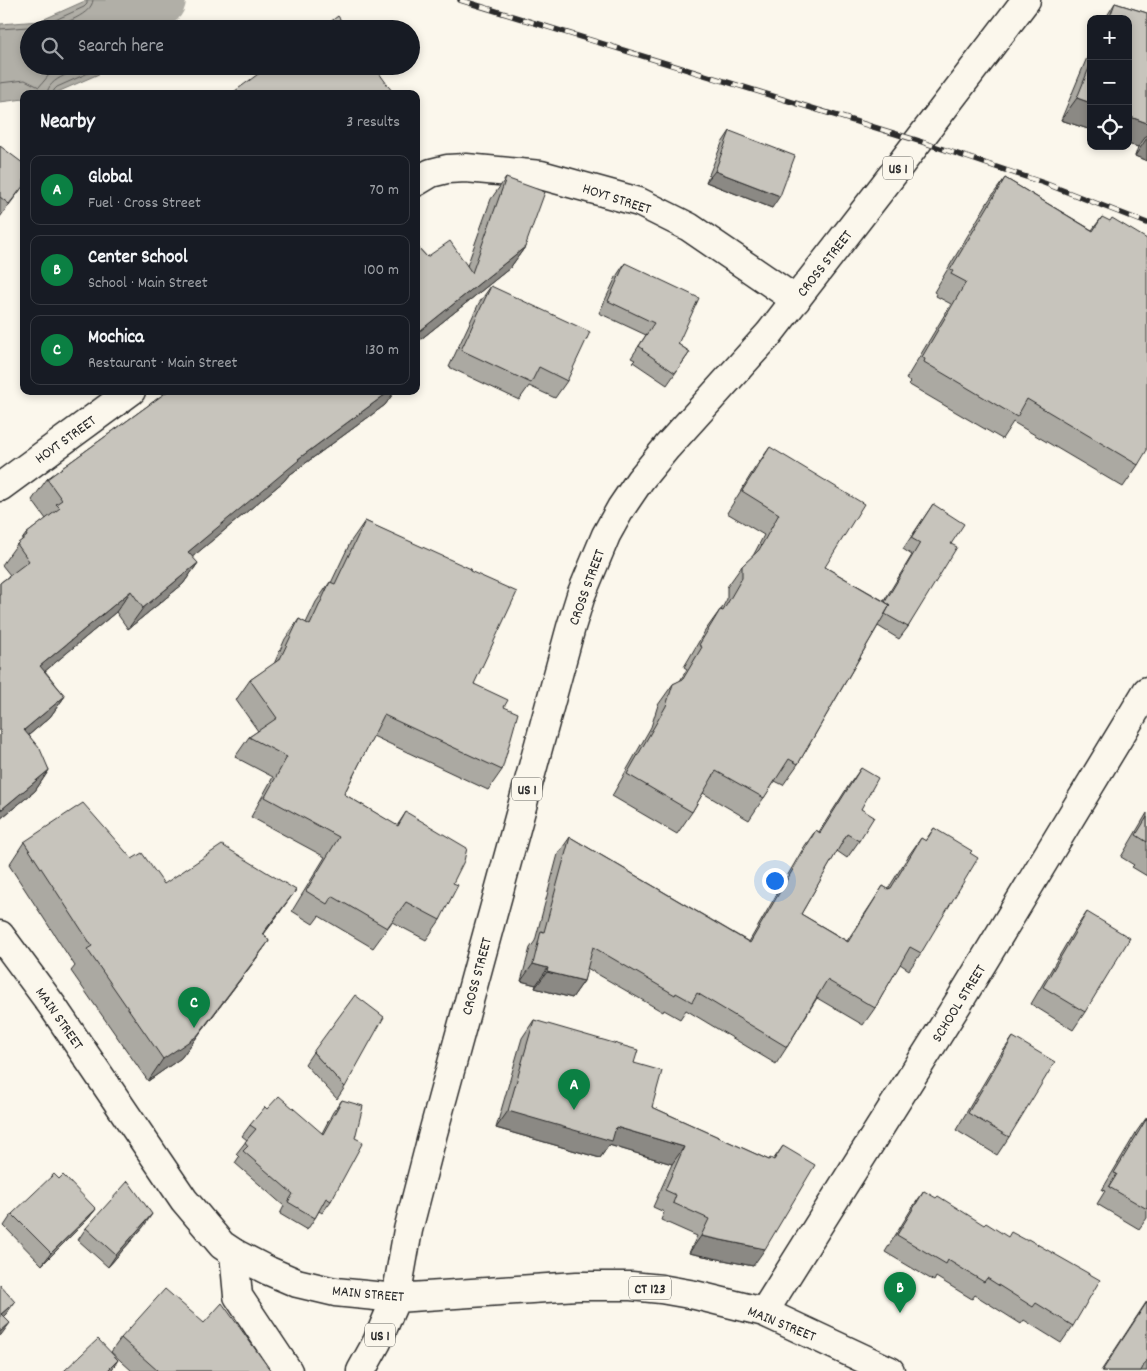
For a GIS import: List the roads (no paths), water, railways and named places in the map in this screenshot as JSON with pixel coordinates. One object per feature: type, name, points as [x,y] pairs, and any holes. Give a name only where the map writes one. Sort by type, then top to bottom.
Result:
[{"type":"main road","name":"CROSS STREET","points":[[396,1298],[408,1230],[571,627],[592,566],[606,535],[621,508],[650,468],[769,334],[1026,0]]},
{"type":"main road","name":"HOYT STREET","points":[[420,180],[431,173],[466,168],[541,175],[639,202],[689,227],[796,300]]},
{"type":"main road","name":"HOYT STREET","points":[[0,487],[126,395]]},
{"type":"main road","name":"SCHOOL STREET","points":[[764,1312],[965,992],[1147,691]]},
{"type":"main road","name":"MAIN STREET","points":[[0,935],[52,1004],[184,1200],[222,1245],[270,1271],[297,1283],[335,1292],[396,1298],[550,1287],[631,1286],[695,1295],[764,1312],[890,1371]]},
{"type":"main road","points":[[234,1253],[238,1296],[288,1371]]},
{"type":"main road","name":"US 1","points":[[361,1371],[377,1342],[396,1298]]},
{"type":"water","points":[[87,0],[137,0],[159,20],[42,20]]},
{"type":"water","points":[[20,22],[20,75],[96,75],[62,90],[20,90],[20,100],[0,102],[0,24]]},
{"type":"waterway","points":[[127,20],[148,10],[159,0]]},
{"type":"railway","points":[[460,0],[919,141],[1044,183],[1147,223]]},
{"type":"place","name":"Mochica","points":[[194,1028]]},
{"type":"place","name":"Global","points":[[574,1110]]},
{"type":"place","name":"Center School","points":[[900,1313]]}]
